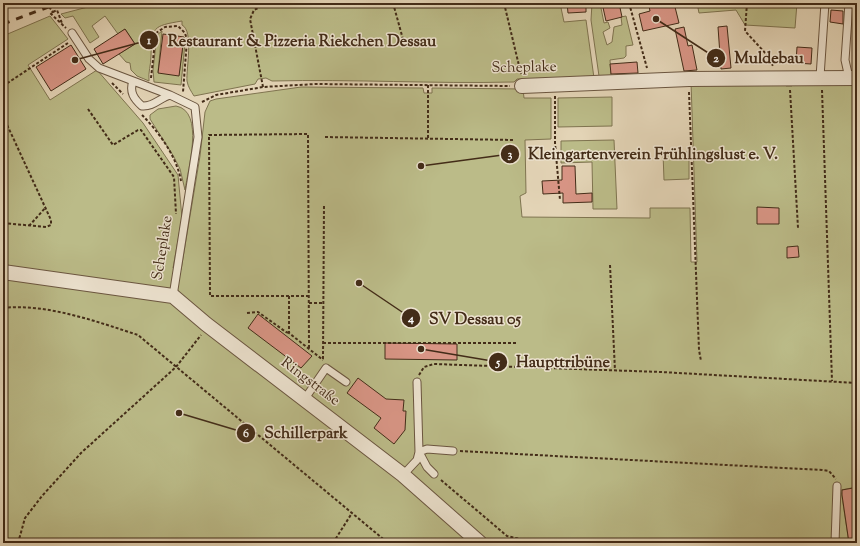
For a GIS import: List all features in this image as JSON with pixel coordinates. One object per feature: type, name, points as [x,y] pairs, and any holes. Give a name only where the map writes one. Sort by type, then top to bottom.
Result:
[{"type":"street","name":"Scheplake","points":[[522,86],[689,79],[783,77],[853,78]]},
{"type":"street","name":"Scheplake","points":[[3,272],[173,296]]},
{"type":"street","name":"Ringstraße","points":[[173,296],[206,324],[403,475],[480,543]]},
{"type":"lane","points":[[821,77],[824,3]]},
{"type":"lane","points":[[849,3],[845,60],[853,78]]},
{"type":"lane","points":[[74,35],[89,59],[99,68],[151,87],[183,100],[195,107]]},
{"type":"lane","points":[[133,81],[131,89],[132,94],[142,106],[153,105],[162,97],[170,95]]},
{"type":"lane","name":"Scheplake","points":[[173,296],[198,137],[195,107]]},
{"type":"lane","points":[[304,400],[326,368],[346,382]]},
{"type":"lane","points":[[403,475],[417,460],[419,452],[418,382]]},
{"type":"lane","points":[[419,452],[427,449],[453,451]]},
{"type":"lane","points":[[419,452],[427,467],[434,474]]},
{"type":"lane","points":[[835,543],[837,486]]},
{"type":"path","points":[[3,6],[11,3]]},
{"type":"path","points":[[46,3],[53,12]]},
{"type":"path","points":[[263,87],[250,19],[254,10],[268,3]]},
{"type":"path","points":[[393,3],[404,43]]},
{"type":"path","points":[[504,3],[520,70],[522,86]]},
{"type":"path","points":[[629,3],[650,81]]},
{"type":"path","points":[[747,3],[746,31],[768,56],[783,77],[792,111],[798,228]]},
{"type":"path","points":[[53,12],[57,10],[64,27]]},
{"type":"path","points":[[3,86],[74,35],[50,13],[53,12]]},
{"type":"path","points":[[151,87],[150,73],[156,33],[165,27],[178,26],[186,33],[183,100]]},
{"type":"path","points":[[99,68],[124,96]]},
{"type":"path","points":[[821,77],[832,381]]},
{"type":"path","points":[[689,79],[699,350],[701,361]]},
{"type":"path","name":"Scheplake","points":[[195,107],[216,95],[263,87],[316,84],[522,86]]},
{"type":"path","points":[[428,85],[428,138]]},
{"type":"path","points":[[555,85],[555,143],[560,200]]},
{"type":"path","points":[[88,109],[113,145],[138,130],[141,130],[174,177],[176,216],[186,216]]},
{"type":"path","points":[[140,112],[159,134],[171,154],[180,172],[182,185]]},
{"type":"path","points":[[3,116],[50,216],[50,225],[46,227],[3,223]]},
{"type":"path","points":[[309,296],[210,296],[209,135],[308,134],[309,296],[309,348]]},
{"type":"path","points":[[325,137],[514,140]]},
{"type":"path","points":[[324,205],[323,359],[326,368]]},
{"type":"path","points":[[29,226],[46,207]]},
{"type":"path","points":[[610,265],[615,370]]},
{"type":"path","points":[[289,333],[290,296]]},
{"type":"path","points":[[309,303],[323,303]]},
{"type":"path","points":[[3,308],[34,307],[97,321],[138,335],[156,348],[176,367],[388,543]]},
{"type":"path","points":[[247,313],[258,312],[323,359]]},
{"type":"path","points":[[18,543],[25,518],[81,453],[176,367],[200,337],[206,324]]},
{"type":"path","points":[[323,343],[516,343]]},
{"type":"path","points":[[418,382],[418,377],[424,367],[434,364],[615,370],[857,382]]},
{"type":"path","points":[[453,451],[822,470],[829,471],[834,474],[837,486]]},
{"type":"path","points":[[434,474],[507,536],[529,542],[578,543]]},
{"type":"path","points":[[333,543],[352,513]]},
{"type":"green space","points":[[103,3],[560,3],[564,22],[586,20],[594,78],[517,79],[514,82],[454,82],[272,81],[266,78],[258,79],[255,84],[194,96],[187,81],[189,42],[186,29],[182,25],[182,21],[165,24],[159,27],[153,34],[149,81],[137,76],[131,70],[130,63],[126,62],[119,54],[135,44],[125,29],[118,34],[105,16],[92,26],[99,37],[90,43],[73,16],[65,18],[61,14]]},
{"type":"green space","points":[[592,3],[600,3],[604,23],[608,22],[610,28],[603,32],[607,45],[612,42],[614,27],[622,25],[621,17],[626,16],[633,45],[626,46],[626,56],[624,58],[610,60],[611,76],[599,76],[591,20]]},
{"type":"green space","points":[[697,3],[797,3],[795,28],[745,25],[736,10],[699,13]]},
{"type":"green space","points":[[50,16],[68,39],[28,65],[50,100],[97,70],[143,123],[178,175],[182,218],[173,268],[181,270],[200,156],[205,112],[210,101],[216,99],[301,87],[423,88],[424,93],[432,93],[432,88],[523,89],[524,98],[551,98],[551,139],[525,140],[526,193],[520,196],[522,217],[650,218],[650,208],[690,208],[691,262],[697,262],[691,82],[785,81],[786,86],[792,86],[793,84],[857,85],[857,487],[841,490],[849,543],[3,543],[3,36]]},
{"type":"green space","points":[[162,31],[158,72],[179,75],[184,37],[185,43],[181,85],[154,82],[153,70],[157,35]]},
{"type":"green space","points":[[612,97],[612,126],[558,127],[558,98]]},
{"type":"green space","points":[[176,106],[185,110],[190,118],[192,129],[191,156],[185,190],[180,169],[150,119],[150,115],[158,109]]},
{"type":"green space","points":[[614,140],[617,209],[593,209],[592,162],[561,163],[561,141]]},
{"type":"green space","points":[[689,152],[689,179],[664,180],[663,153]]},
{"type":"building","points":[[567,3],[586,3],[586,12],[568,13]]},
{"type":"building","points":[[602,3],[619,3],[622,17],[606,21]]},
{"type":"building","points":[[661,3],[674,3],[679,23],[643,31],[639,14],[650,11],[649,6]]},
{"type":"building","points":[[831,10],[843,11],[843,24],[830,22]]},
{"type":"building","points":[[727,26],[731,68],[721,69],[718,27]]},
{"type":"building","points":[[684,27],[688,46],[692,45],[697,70],[684,71],[675,29]]},
{"type":"building","points":[[125,29],[135,44],[103,64],[94,49]]},
{"type":"building","points":[[163,34],[184,37],[179,76],[158,73]]},
{"type":"building","points":[[71,45],[86,69],[51,91],[36,67]]},
{"type":"building","points":[[797,47],[812,48],[811,64],[796,63]]},
{"type":"building","points":[[637,62],[638,73],[611,74],[610,64]]},
{"type":"building","points":[[562,166],[575,166],[576,194],[592,193],[592,202],[563,203],[563,193],[543,194],[542,181],[562,180]]},
{"type":"building","points":[[757,207],[779,208],[779,224],[757,224]]},
{"type":"building","points":[[798,246],[799,257],[787,258],[787,247]]},
{"type":"building","points":[[258,314],[312,356],[301,368],[248,328]]},
{"type":"building","points":[[385,343],[457,344],[457,360],[385,359]]},
{"type":"building","points":[[358,378],[386,399],[404,400],[403,411],[406,411],[405,430],[394,444],[374,428],[381,418],[347,393]]},
{"type":"building","points":[[853,488],[857,519],[857,543],[849,543],[842,490]]},
{"type":"railway","points":[[3,24],[59,3]]},
{"type":"place","name":"Muldebau","points":[[656,19]]},
{"type":"place","name":"Restaurant & Pizzeria Riekchen Dessau","points":[[75,60]]},
{"type":"place","name":"Kleingartenverein Frühlingslust e. V.","points":[[421,166]]},
{"type":"place","name":"SV Dessau 05","points":[[359,283]]},
{"type":"place","name":"Haupttribüne","points":[[421,349]]},
{"type":"place","name":"Schillerpark","points":[[179,413]]}]
